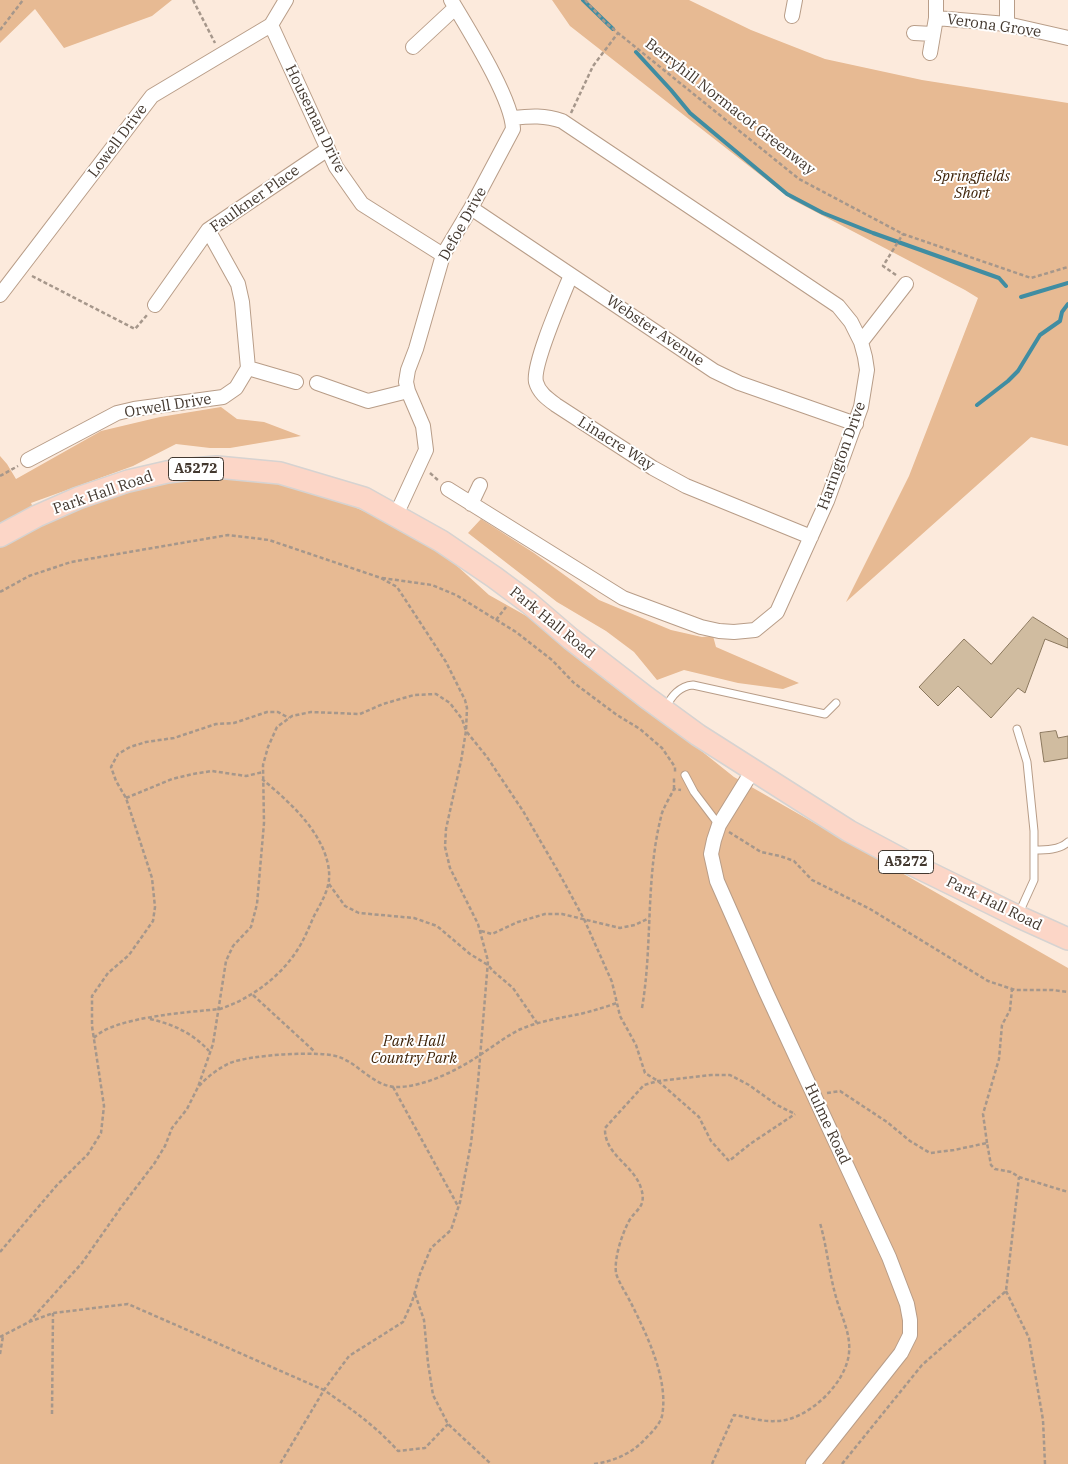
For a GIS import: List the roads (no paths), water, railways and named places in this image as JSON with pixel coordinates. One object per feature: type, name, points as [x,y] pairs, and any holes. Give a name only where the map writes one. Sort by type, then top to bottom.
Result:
[{"type":"main road","name":"Park Hall Road","points":[[0,536],[37,516],[78,498],[128,481],[167,472],[217,467],[280,473],[364,498],[441,541],[529,603],[571,639],[698,735],[849,831],[905,861],[1068,939]]},
{"type":"street","name":"Lowell Drive","points":[[0,295],[152,96],[271,25],[286,0]]},
{"type":"street","points":[[792,16],[795,0]]},
{"type":"street","name":"Verona Grove","points":[[936,0],[936,18],[1007,24],[1068,38]]},
{"type":"street","points":[[1007,0],[1007,24]]},
{"type":"street","points":[[413,47],[453,4],[498,84],[513,118]]},
{"type":"street","points":[[930,53],[936,18]]},
{"type":"street","name":"Houseman Drive","points":[[271,25],[336,167],[362,204],[443,255]]},
{"type":"street","points":[[914,33],[933,34]]},
{"type":"street","name":"Harington Drive","points":[[448,490],[623,598],[701,627],[734,632],[754,630],[777,612],[827,501],[861,407],[867,370],[861,342],[851,322],[838,306],[566,123],[551,117],[513,118]]},
{"type":"street","name":"Defoe Drive","points":[[396,515],[426,450],[423,426],[408,391],[406,382],[408,370],[416,349],[443,255],[508,140],[513,129],[513,118]]},
{"type":"street","name":"Faulkner Place","points":[[156,305],[208,230],[328,149]]},
{"type":"street","name":"Webster Avenue","points":[[471,208],[714,371],[739,383],[856,424]]},
{"type":"street","points":[[208,230],[238,284],[242,302],[248,368],[296,382]]},
{"type":"street","name":"Linacre Way","points":[[571,275],[544,343],[536,373],[535,380],[542,394],[653,468],[686,486],[811,537]]},
{"type":"street","points":[[861,342],[906,284]]},
{"type":"street","name":"Orwell Drive","points":[[28,460],[117,413],[223,397],[236,388],[248,368]]},
{"type":"street","points":[[317,383],[368,401],[408,391]]},
{"type":"street","points":[[471,504],[480,485]]},
{"type":"street","name":"Hulme Road","points":[[753,770],[719,825],[712,854],[717,880],[889,1257],[907,1304],[910,1320],[910,1335],[901,1353],[813,1464]]},
{"type":"lane","points":[[665,711],[673,696],[687,686],[693,685],[825,714],[836,703]]},
{"type":"lane","points":[[1017,729],[1027,762],[1034,831],[1034,880],[1017,916]]},
{"type":"lane","points":[[685,775],[694,792],[719,825]]},
{"type":"lane","points":[[1034,850],[1054,849],[1064,846],[1068,842]]},
{"type":"waterway","points":[[583,0],[613,29]]},
{"type":"waterway","points":[[636,52],[690,113],[787,194],[823,213],[873,233],[999,278],[1006,286]]},
{"type":"waterway","points":[[1021,297],[1068,283]]},
{"type":"waterway","points":[[977,405],[1018,371],[1040,335],[1060,321],[1062,312],[1068,304]]},
{"type":"park label","name":"Springfields Short","points":[[972,186]]},
{"type":"park label","name":"Park Hall Country Park","points":[[414,1050]]}]
